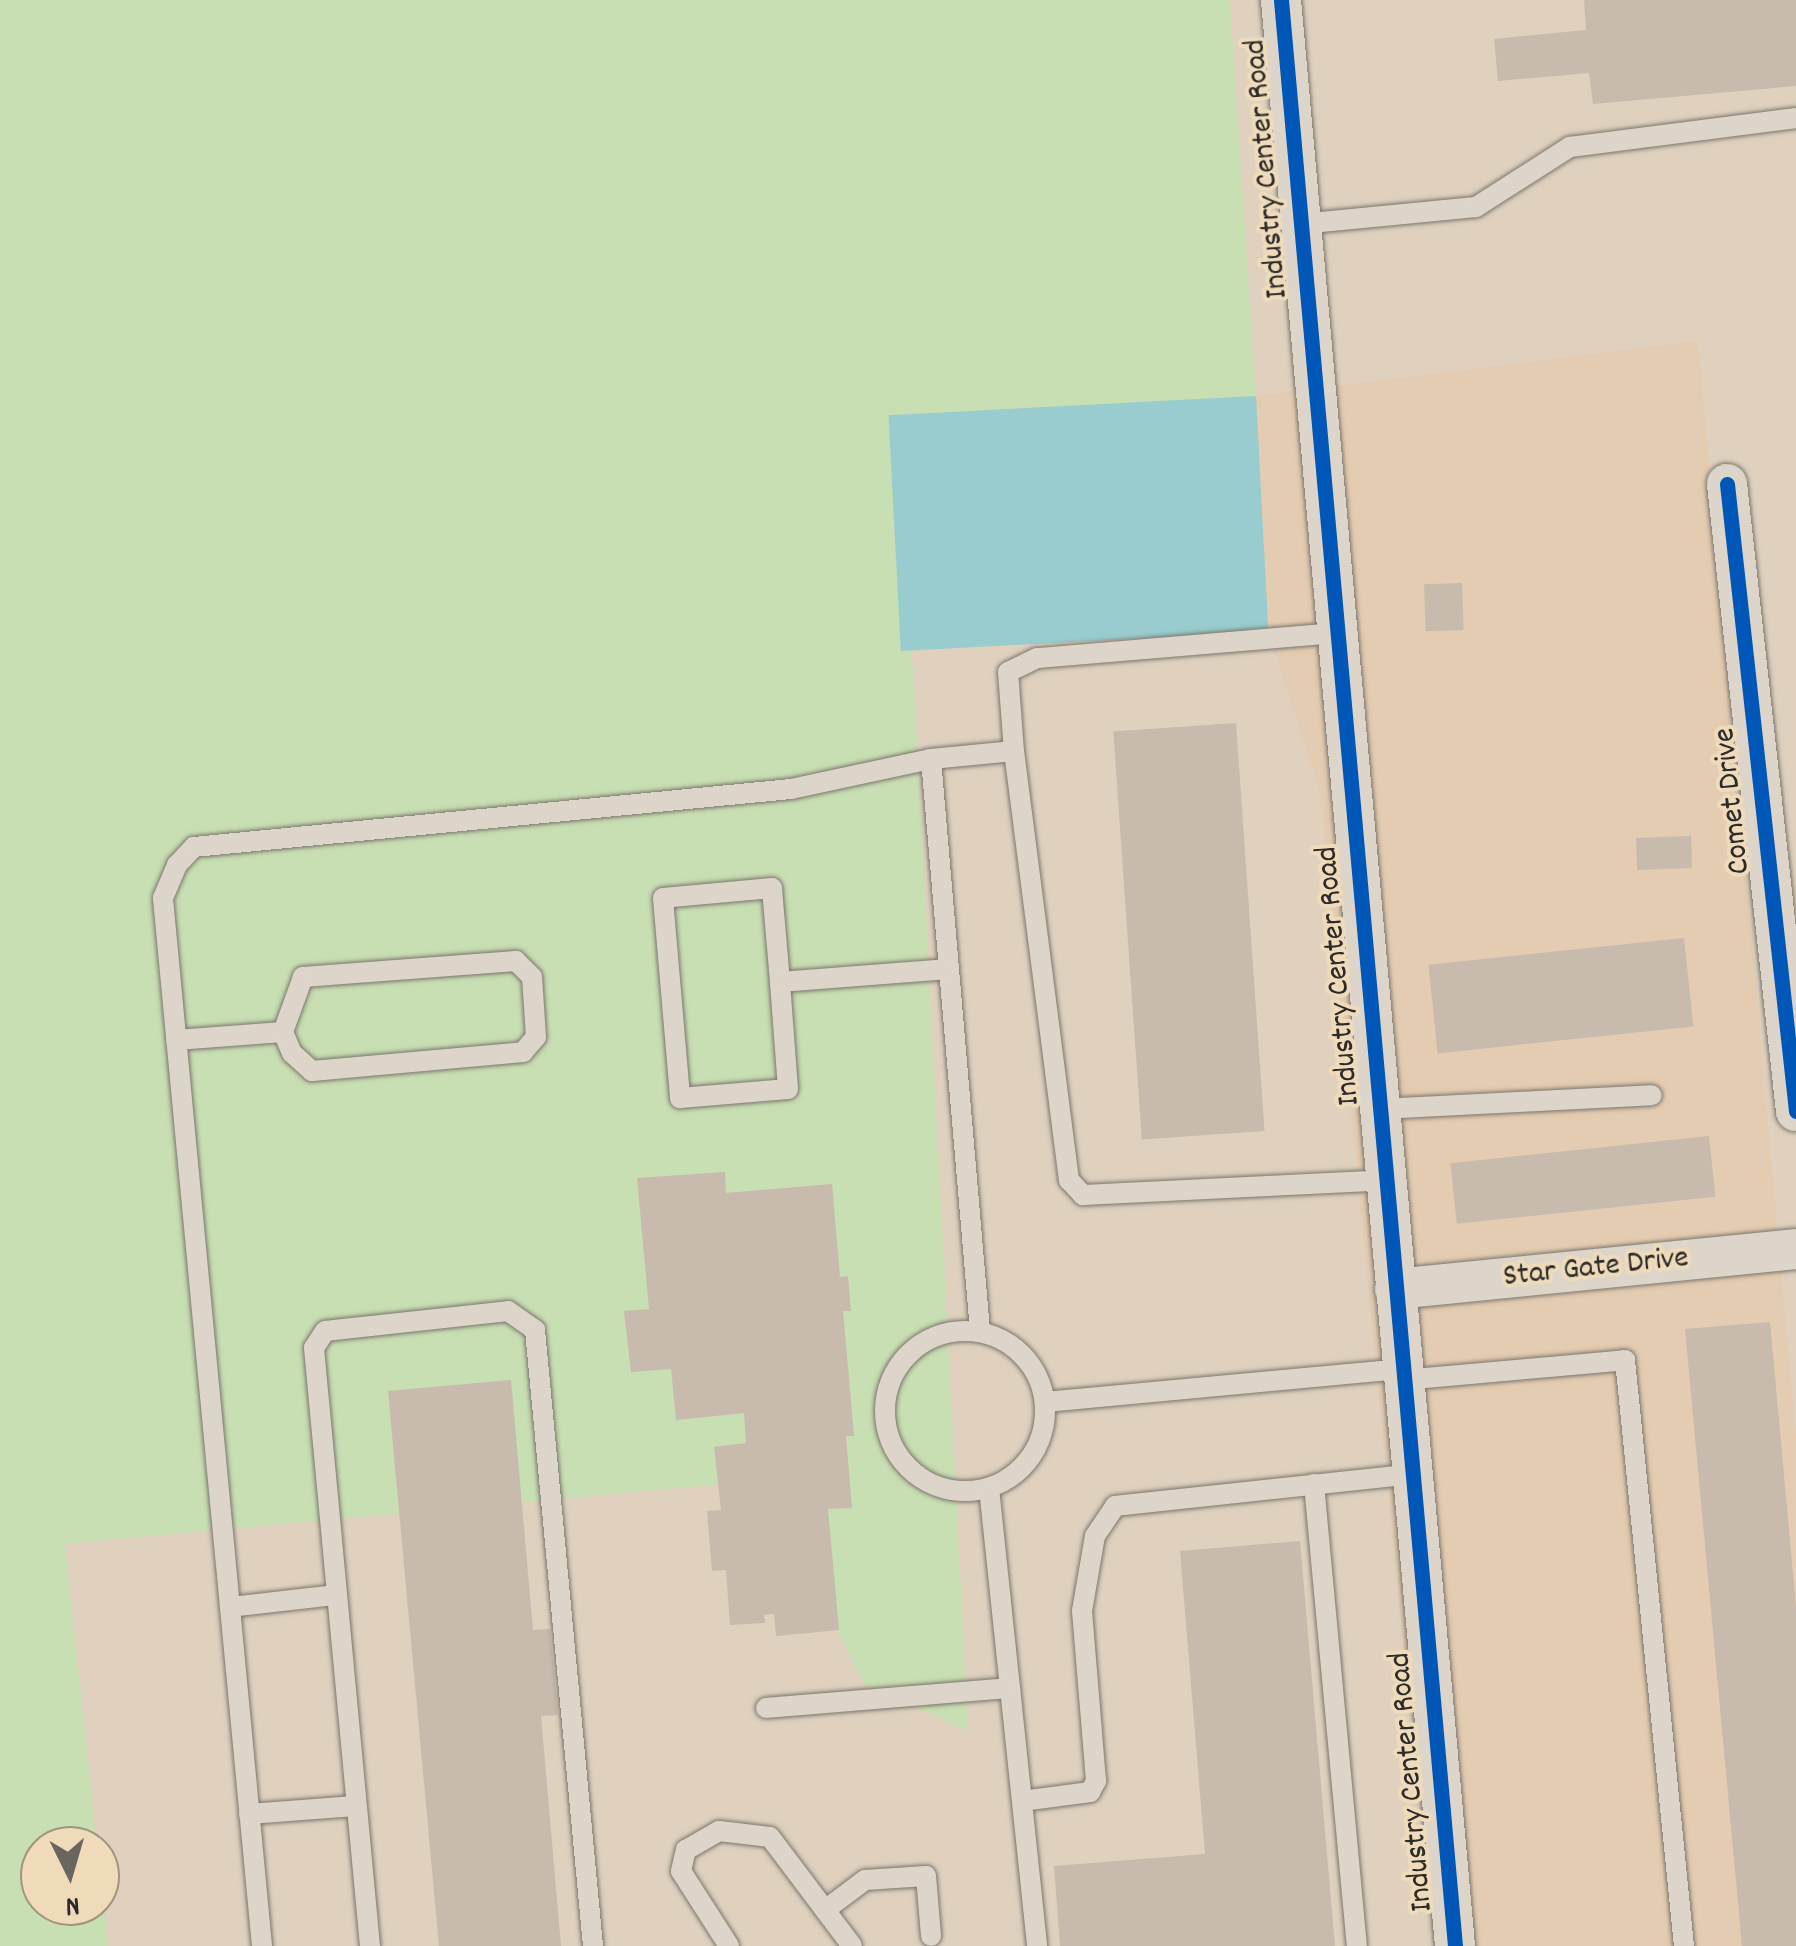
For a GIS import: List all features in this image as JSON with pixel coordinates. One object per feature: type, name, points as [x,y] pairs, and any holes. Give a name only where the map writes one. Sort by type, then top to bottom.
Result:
[{"type":"street","name":"Industry Center Road","points":[[1281,0],[1455,1946]]},
{"type":"street","name":"Comet Drive","points":[[1726,484],[1796,1111]]},
{"type":"street","name":"Star Gate Drive","points":[[1396,1289],[1796,1249]]},
{"type":"lane","points":[[1300,224],[1476,207],[1570,147],[1796,118]]},
{"type":"lane","points":[[1336,633],[1038,658],[1008,672],[1014,751],[1069,1180],[1083,1195],[1386,1180]]},
{"type":"lane","points":[[262,1946],[163,898],[177,865],[194,846],[791,789],[932,758],[1014,751]]},
{"type":"lane","points":[[932,758],[980,1331]]},
{"type":"lane","points":[[772,888],[780,982],[788,1089],[680,1098],[663,898],[772,888]]},
{"type":"lane","points":[[516,961],[532,977],[536,1037],[523,1052],[312,1071],[292,1053],[284,1032],[303,977],[516,961]]},
{"type":"lane","points":[[780,982],[949,969]]},
{"type":"lane","points":[[176,1040],[284,1032]]},
{"type":"lane","points":[[1380,1109],[1652,1095]]},
{"type":"lane","points":[[370,1946],[314,1348],[325,1331],[508,1312],[535,1330],[592,1946]]},
{"type":"lane","points":[[980,1331],[1025,1356],[1046,1402],[1033,1455],[989,1488],[948,1488],[911,1470],[885,1422],[894,1373],[909,1352],[930,1338],[980,1331]]},
{"type":"lane","points":[[1046,1402],[1625,1360],[1684,1946]]},
{"type":"lane","points":[[1022,1801],[1090,1792],[1096,1782],[1082,1611],[1095,1536],[1115,1506],[1412,1474]]},
{"type":"lane","points":[[1314,1484],[1357,1946]]},
{"type":"lane","points":[[989,1488],[1037,1946]]},
{"type":"lane","points":[[230,1607],[335,1595]]},
{"type":"lane","points":[[766,1708],[1010,1688]]},
{"type":"lane","points":[[250,1814],[356,1806]]},
{"type":"lane","points":[[729,1946],[681,1871],[686,1850],[718,1830],[770,1837],[852,1946]]},
{"type":"lane","points":[[825,1910],[865,1880],[926,1876],[931,1936]]},
{"type":"shaded area","points":[[1698,341],[1796,1437],[1796,1946],[1433,1946],[1319,788],[1268,632],[1256,396]]},
{"type":"green space","points":[[0,0],[1230,0],[1256,396],[890,437],[914,679],[968,1731],[864,1684],[777,1511],[774,1479],[65,1544],[95,1826],[20,1826],[20,1926],[106,1926],[108,1946],[0,1946]]},
{"type":"water","points":[[1256,396],[1268,632],[901,651],[889,415]]},
{"type":"building","points":[[1584,0],[1796,0],[1796,86],[1593,104],[1589,73],[1498,81],[1494,39],[1586,30]]},
{"type":"building","points":[[1462,583],[1464,630],[1426,631],[1424,584]]},
{"type":"building","points":[[1236,723],[1265,1131],[1142,1140],[1113,732]]},
{"type":"building","points":[[1691,836],[1692,868],[1637,870],[1636,838]]},
{"type":"building","points":[[1684,938],[1693,1027],[1438,1053],[1428,965]]},
{"type":"building","points":[[1709,1136],[1715,1197],[1457,1224],[1450,1163]]},
{"type":"building","points":[[725,1172],[726,1193],[832,1184],[840,1277],[848,1276],[851,1311],[843,1311],[854,1436],[846,1436],[852,1508],[828,1509],[839,1630],[776,1636],[774,1614],[764,1615],[765,1623],[730,1625],[726,1570],[712,1571],[707,1511],[721,1510],[714,1447],[746,1443],[744,1413],[676,1420],[671,1369],[631,1372],[624,1311],[649,1309],[637,1178]]},
{"type":"building","points":[[1770,1322],[1796,1607],[1796,1946],[1742,1946],[1685,1329]]},
{"type":"building","points":[[511,1380],[533,1630],[550,1629],[558,1715],[541,1716],[561,1946],[439,1946],[388,1391]]},
{"type":"building","points":[[1300,1541],[1335,1946],[1060,1946],[1054,1866],[1205,1854],[1180,1551]]},
{"type":"cycle path","points":[[1281,0],[1455,1946]]},
{"type":"cycle path","points":[[1727,484],[1796,1111]]}]
